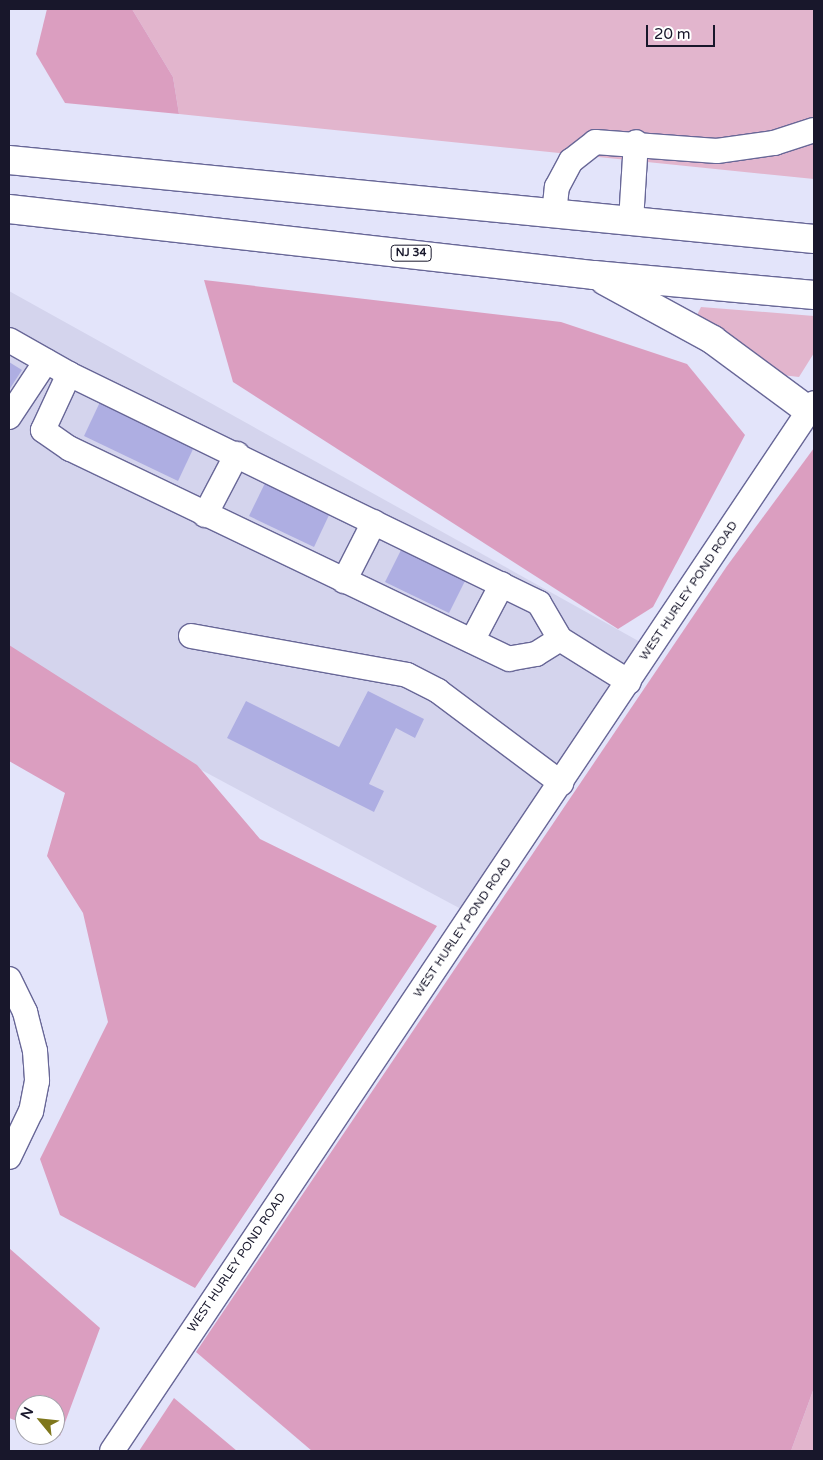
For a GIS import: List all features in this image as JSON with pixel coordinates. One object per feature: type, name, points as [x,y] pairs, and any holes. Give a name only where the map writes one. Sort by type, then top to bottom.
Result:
[{"type":"highway","points":[[9,160],[814,239]]},
{"type":"highway","name":"NJ 34","points":[[9,209],[594,275],[814,295]]},
{"type":"highway","points":[[594,275],[713,340],[812,407]]},
{"type":"street","points":[[554,214],[557,187],[571,161],[595,142],[636,142],[717,151],[774,143],[814,130]]},
{"type":"street","points":[[631,221],[636,142]]},
{"type":"street","points":[[9,340],[69,374],[237,454],[539,604],[560,639],[629,682]]},
{"type":"street","points":[[9,417],[46,360]]},
{"type":"street","points":[[69,374],[43,430],[70,449],[509,659],[536,654],[560,639]]},
{"type":"street","name":"WEST HURLEY POND ROAD","points":[[112,1451],[812,407]]},
{"type":"street","points":[[205,515],[237,454]]},
{"type":"street","points":[[344,581],[374,522]]},
{"type":"street","points":[[472,641],[502,584]]},
{"type":"street","points":[[191,636],[407,675],[438,692],[561,783]]},
{"type":"street","points":[[9,979],[25,1012],[35,1051],[37,1081],[32,1112],[9,1157]]},
{"type":"shaded area","points":[[47,9],[132,9],[173,77],[179,114],[65,103],[36,54]]},
{"type":"shaded area","points":[[132,9],[814,9],[814,179],[179,114],[173,77]]},
{"type":"shaded area","points":[[204,280],[561,322],[687,364],[745,435],[653,607],[618,629],[233,382]]},
{"type":"shaded area","points":[[9,291],[651,648],[476,917],[9,667]]},
{"type":"shaded area","points":[[701,307],[814,316],[814,353],[799,377],[782,375],[697,315]]},
{"type":"shaded area","points":[[814,448],[814,1388],[791,1451],[312,1451],[196,1352],[727,566]]},
{"type":"shaded area","points":[[9,645],[197,765],[260,839],[437,926],[195,1288],[60,1215],[40,1159],[108,1022],[83,913],[47,856],[65,793],[9,761]]},
{"type":"shaded area","points":[[9,1248],[100,1328],[65,1422],[65,1395],[15,1395],[15,1420],[9,1418]]},
{"type":"shaded area","points":[[814,1388],[814,1451],[791,1451]]},
{"type":"shaded area","points":[[174,1398],[237,1451],[139,1451]]},
{"type":"building","points":[[9,362],[22,370],[9,390]]},
{"type":"building","points":[[100,402],[194,447],[178,481],[84,436]]},
{"type":"building","points":[[266,481],[330,513],[314,547],[249,516]]},
{"type":"building","points":[[402,548],[466,579],[449,613],[385,582]]},
{"type":"building","points":[[368,691],[424,719],[415,738],[396,728],[369,784],[384,791],[374,812],[227,738],[246,701],[339,747]]}]
